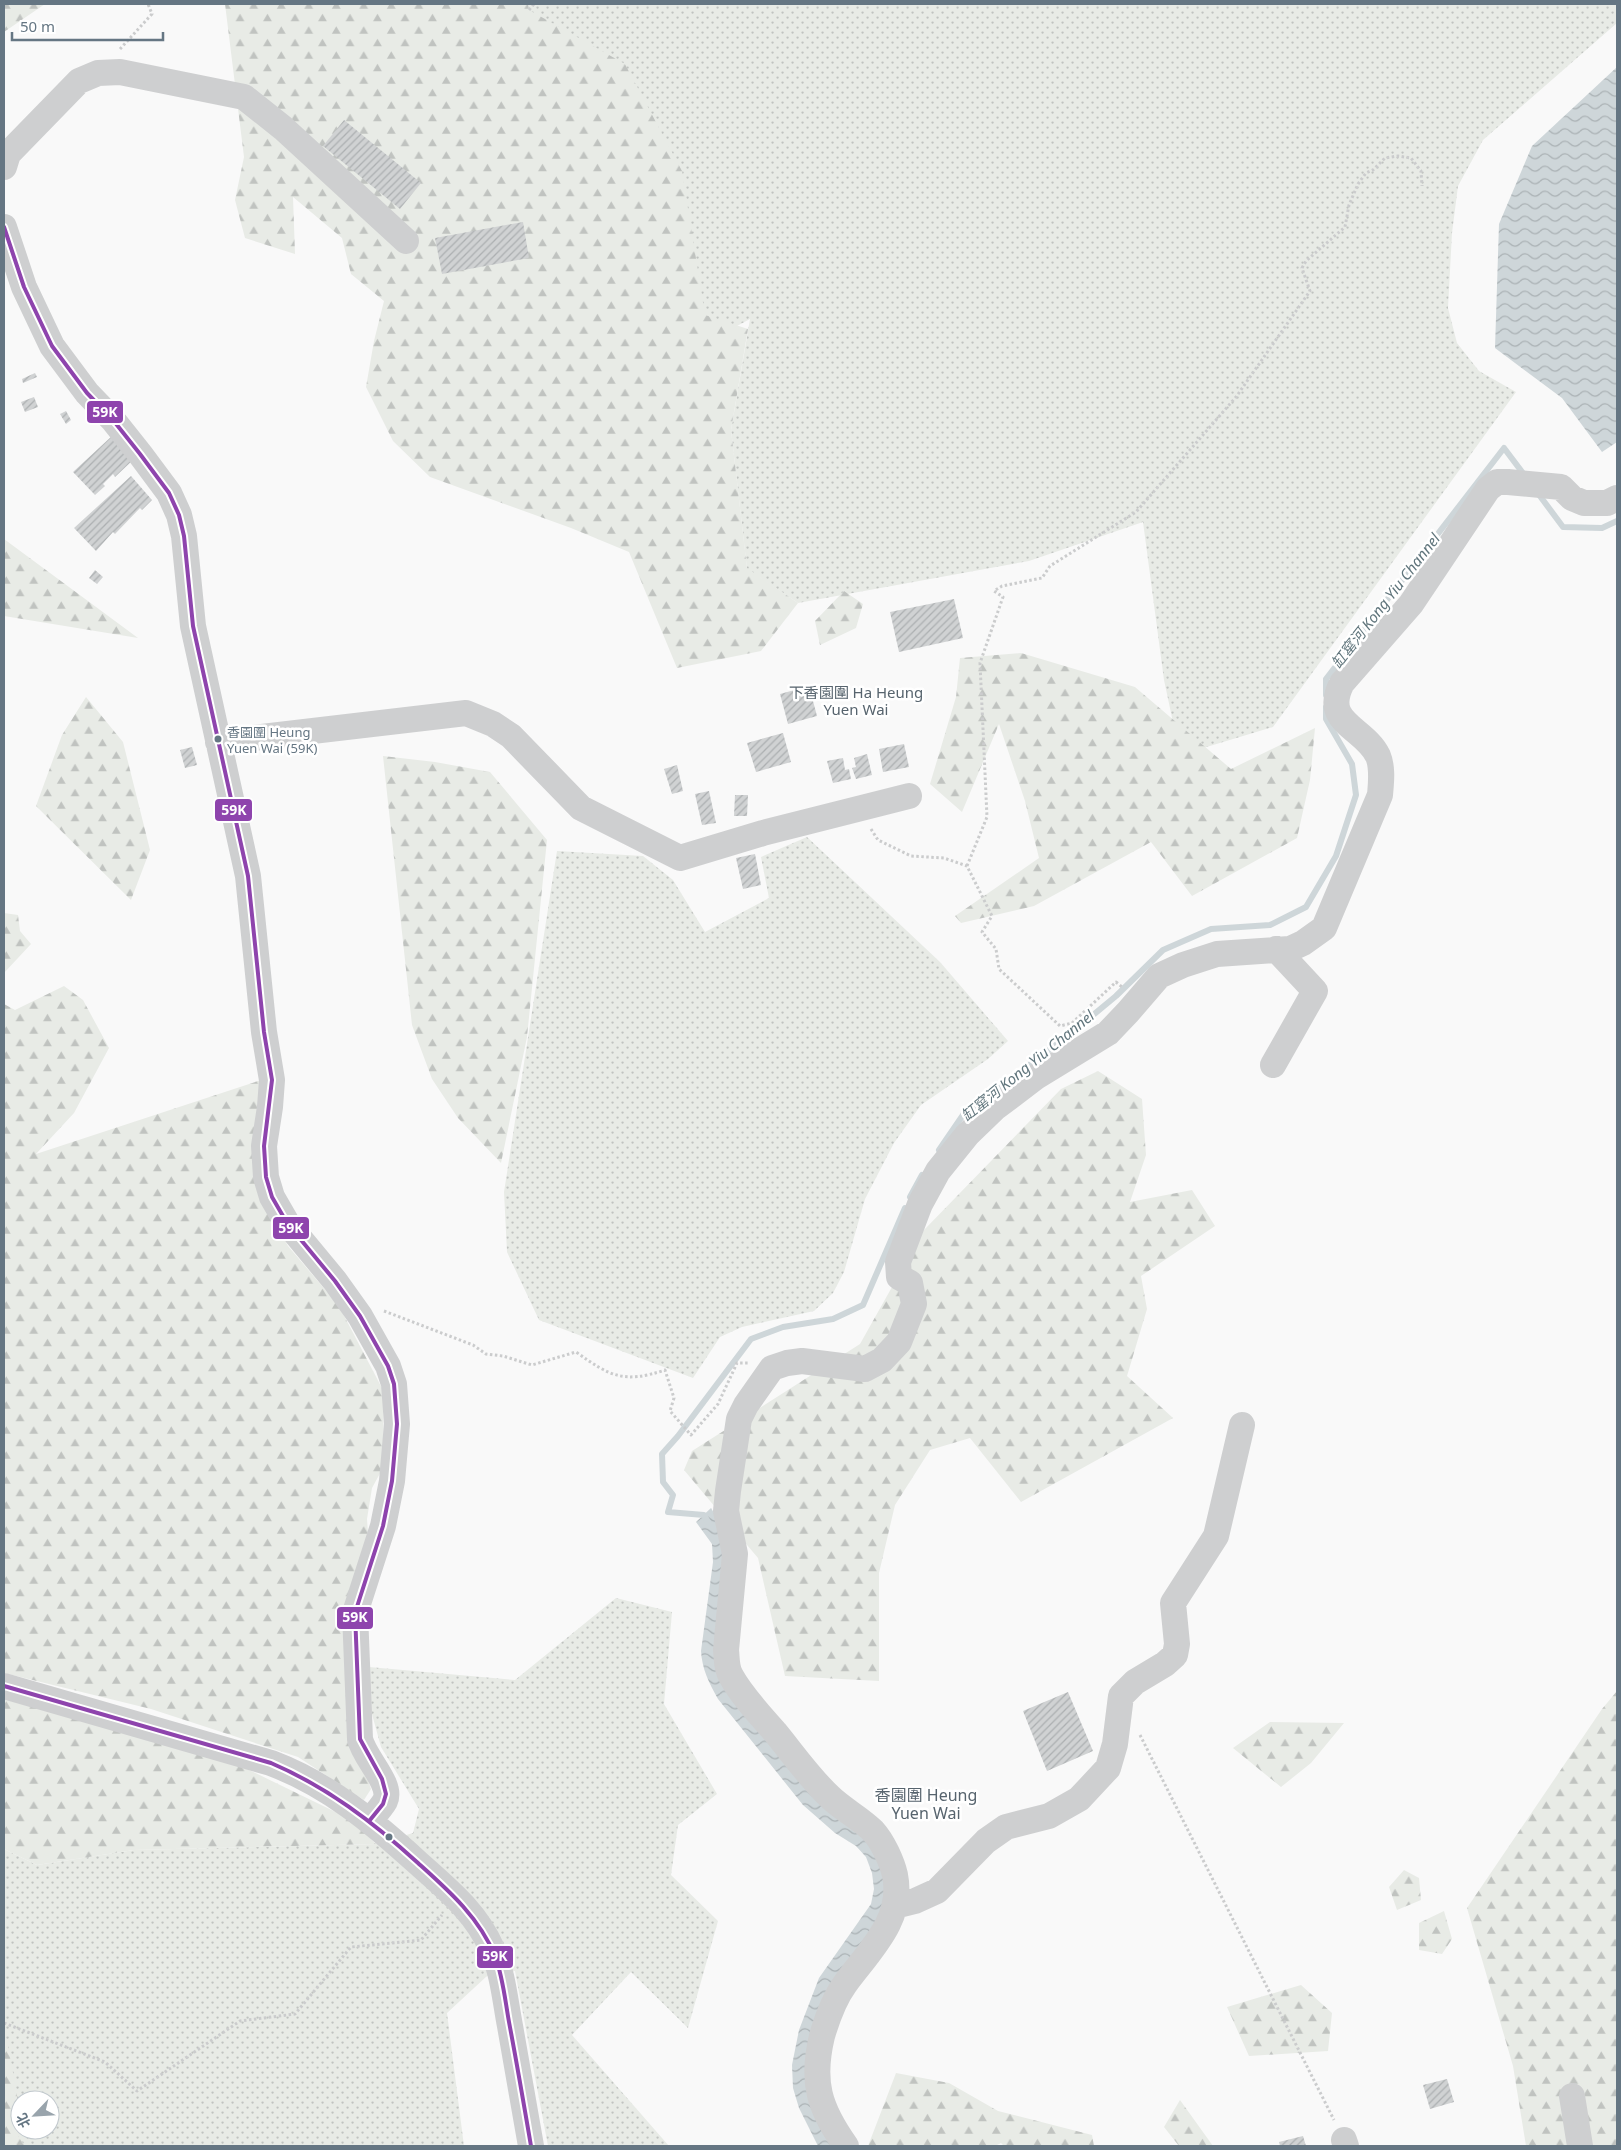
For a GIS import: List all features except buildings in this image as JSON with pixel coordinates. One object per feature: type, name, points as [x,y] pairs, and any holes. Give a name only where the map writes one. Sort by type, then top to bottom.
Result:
[{"type":"street","points":[[4,167],[8,154],[79,81],[98,72],[120,72],[244,97],[282,128],[406,240]]},
{"type":"street","points":[[4,227],[24,287],[52,346],[87,393],[113,420],[140,454],[168,494],[179,515],[184,536],[193,626],[248,876],[264,1032],[270,1066],[271,1100],[264,1146],[264,1166],[277,1206],[287,1223],[354,1306],[388,1366],[394,1384],[396,1424],[392,1481],[381,1532],[354,1613],[360,1739],[366,1755],[386,1785],[387,1794],[383,1803],[370,1820]]},
{"type":"street","points":[[846,2146],[821,2102],[816,2074],[817,2057],[826,2020],[843,1987],[888,1927],[898,1897],[895,1876],[891,1861],[874,1832],[830,1797],[755,1708],[730,1675],[726,1650],[735,1554],[726,1511],[739,1419],[746,1405],[772,1368],[787,1363],[802,1362],[864,1369],[882,1360],[898,1342],[914,1304],[910,1283],[900,1277],[898,1262],[920,1204],[944,1164],[967,1135],[995,1108],[1036,1077],[1108,1033],[1159,976],[1183,965],[1218,954],[1290,949],[1303,943],[1324,928],[1380,796],[1381,773],[1378,757],[1369,744],[1341,719],[1336,695],[1342,682],[1411,604],[1488,489],[1497,482],[1531,484],[1561,487],[1572,498],[1584,503],[1607,502],[1617,498]]},
{"type":"street","points":[[218,742],[466,713],[493,724],[511,736],[582,808],[680,858],[763,833],[909,796]]},
{"type":"street","points":[[1273,1066],[1315,991],[1276,949]]},
{"type":"street","points":[[895,1906],[914,1901],[937,1891],[986,1841],[1006,1827],[1049,1816],[1079,1799],[1108,1768],[1115,1744],[1121,1696],[1135,1682],[1165,1664],[1175,1654],[1177,1644],[1173,1604],[1216,1536],[1242,1425]]},
{"type":"street","points":[[4,1686],[271,1763],[300,1775],[328,1790],[370,1820],[457,1898],[477,1921],[497,1962],[502,1981],[531,2146]]},
{"type":"street","points":[[1572,2096],[1580,2146]]},
{"type":"path","points":[[98,72],[152,14],[148,4]]},
{"type":"path","points":[[528,10],[534,4]]},
{"type":"path","points":[[967,866],[987,817],[980,664],[1003,597],[994,591],[1002,586],[1042,578],[1050,566],[1136,512],[1236,397],[1310,291],[1302,268],[1306,260],[1345,227],[1349,205],[1358,184],[1366,173],[1373,170],[1385,158],[1398,156],[1411,158],[1421,171],[1422,186]]},
{"type":"path","points":[[858,809],[878,840],[911,856],[944,858],[967,866],[992,916],[982,932],[996,949],[998,969],[1060,1026],[1072,1023],[1116,982]]},
{"type":"path","points":[[383,1310],[465,1342],[486,1354],[503,1356],[532,1365],[576,1352],[613,1376],[634,1377],[665,1370],[674,1398],[670,1411],[691,1435],[718,1404],[737,1363]]},
{"type":"path","points":[[1139,1732],[1345,2143]]},
{"type":"path","points":[[4,2023],[105,2062],[137,2091],[240,2021],[294,2014],[351,1947],[421,1940],[457,1898]]},
{"type":"green space","points":[[4,4],[45,4],[4,32]]},
{"type":"green space","points":[[225,4],[528,4],[529,10],[625,64],[682,171],[705,315],[748,329],[731,430],[747,568],[798,603],[761,651],[677,668],[629,552],[571,528],[430,477],[393,441],[366,387],[374,341],[384,301],[351,274],[342,238],[293,197],[295,254],[245,238],[235,200],[244,157]]},
{"type":"green space","points":[[528,4],[1617,4],[1617,23],[1483,140],[1458,186],[1452,233],[1448,308],[1457,343],[1479,371],[1516,392],[1273,727],[1180,755],[1164,680],[1143,522],[1029,561],[798,603],[747,569],[731,430],[750,319],[655,370]]},
{"type":"green space","points":[[4,539],[138,638],[4,616]]},
{"type":"green space","points":[[844,591],[863,604],[856,628],[820,645],[815,621]]},
{"type":"green space","points":[[1021,653],[1135,687],[1231,769],[1315,728],[1310,780],[1297,838],[1192,896],[1151,842],[1034,906],[961,923],[955,916],[1039,858],[1025,801],[999,724],[962,812],[930,784],[956,697],[960,658]]},
{"type":"green space","points":[[86,697],[123,742],[150,850],[131,900],[36,806],[62,735]]},
{"type":"green space","points":[[383,756],[435,762],[490,772],[547,840],[527,1037],[501,1163],[458,1118],[432,1079],[412,1025]]},
{"type":"green space","points":[[807,837],[940,962],[1008,1041],[988,1059],[921,1105],[894,1143],[865,1199],[844,1272],[833,1293],[814,1311],[742,1327],[720,1337],[693,1378],[539,1320],[507,1252],[504,1192],[557,851],[643,856],[673,880],[705,932],[769,898],[761,857]]},
{"type":"green space","points":[[4,913],[18,915],[20,931],[31,944],[4,973]]},
{"type":"green space","points":[[64,986],[83,1000],[109,1048],[74,1113],[36,1154],[264,1079],[259,1197],[288,1246],[339,1306],[383,1390],[384,1466],[372,1488],[367,1519],[369,1547],[363,1765],[371,1789],[364,1800],[298,1757],[151,1709],[4,1673],[4,1004],[15,1010]]},
{"type":"green space","points":[[1098,1071],[1142,1099],[1146,1155],[1130,1202],[1192,1190],[1215,1226],[1141,1276],[1147,1309],[1127,1376],[1173,1418],[1021,1502],[970,1438],[930,1450],[895,1505],[879,1573],[879,1681],[785,1676],[758,1558],[684,1470],[692,1451],[860,1344],[924,1230],[1061,1089]]},
{"type":"green space","points":[[616,1598],[672,1612],[664,1704],[717,1794],[678,1825],[671,1875],[718,1921],[688,2028],[631,1972],[572,2035],[669,2146],[548,2146],[515,1971],[487,1976],[447,2013],[464,2146],[4,2146],[4,1849],[37,1865],[134,1850],[376,1844],[413,1833],[419,1809],[381,1747],[370,1707],[369,1667],[515,1680]]},
{"type":"green space","points":[[1617,1691],[1617,2146],[1526,2146],[1513,2066],[1467,1908],[1602,1709]]},
{"type":"green space","points":[[4,1699],[239,1765],[350,1819],[376,1844],[134,1850],[37,1865],[4,1849]]},
{"type":"green space","points":[[1270,1722],[1344,1723],[1311,1763],[1281,1787],[1233,1748]]},
{"type":"green space","points":[[1404,1870],[1419,1878],[1421,1900],[1397,1910],[1389,1887]]},
{"type":"green space","points":[[1444,1911],[1452,1939],[1442,1954],[1419,1950],[1419,1923]]},
{"type":"green space","points":[[1301,1985],[1332,2013],[1328,2051],[1249,2056],[1227,2007]]},
{"type":"green space","points":[[4,2043],[8,2046],[16,2090],[10,2090],[10,2140],[21,2140],[25,2146],[4,2146]]},
{"type":"green space","points":[[896,2073],[949,2083],[998,2111],[1092,2135],[1094,2146],[1004,2146],[1001,2143],[995,2146],[868,2146]]},
{"type":"green space","points":[[1180,2100],[1213,2146],[1179,2146],[1164,2127]]},
{"type":"water","points":[[1617,67],[1617,442],[1602,452],[1562,398],[1495,348],[1499,224],[1532,146]]},
{"type":"water","points":[[711,1508],[725,1532],[719,1650],[881,1852],[889,1901],[813,2044],[840,2146],[818,2146],[799,2108],[793,2088],[792,2065],[799,2030],[819,1978],[871,1904],[874,1889],[872,1873],[866,1857],[856,1846],[835,1833],[803,1805],[718,1699],[709,1682],[704,1670],[701,1651],[713,1562],[712,1544],[696,1522]]},
{"type":"waterway","name":"缸窰河 Kong Yiu Channel","points":[[1326,695],[1326,679],[1504,448],[1525,476]]},
{"type":"waterway","name":"缸窰河 Kong Yiu Channel","points":[[1537,492],[1563,527],[1602,528],[1617,521]]},
{"type":"waterway","name":"缸窰河 Kong Yiu Channel","points":[[939,1150],[963,1115],[1069,1035],[1116,996],[1163,950],[1211,929],[1270,925],[1306,907],[1336,856],[1356,795],[1352,764],[1326,719],[1326,707]]},
{"type":"waterway","name":"缸窰河 Kong Yiu Channel","points":[[910,1197],[922,1175]]},
{"type":"waterway","name":"缸窰河 Kong Yiu Channel","points":[[708,1522],[704,1515],[668,1512],[673,1495],[663,1482],[662,1454],[678,1436],[751,1339],[783,1327],[833,1319],[863,1305],[905,1208]]},
{"type":"transit line","name":"59K","points":[[4,227],[24,287],[52,346],[87,393],[113,420],[140,454],[169,493],[179,515],[184,536],[193,626],[248,876],[264,1032],[272,1080],[264,1146],[266,1177],[272,1197],[287,1223],[335,1281],[360,1316],[388,1366],[394,1384],[397,1424],[392,1481],[383,1526],[355,1613],[360,1739],[382,1779],[386,1794],[383,1804],[370,1820]]},
{"type":"transit line","name":"59K","points":[[4,1686],[271,1763],[330,1794],[401,1848],[462,1905],[480,1929],[495,1956],[500,1972],[531,2146]]},
{"type":"place","name":"香園圍 Heung Yuen Wai (59K)","points":[[218,739]]},
{"type":"district","name":"下香園圍 Ha Heung Yuen Wai","points":[[856,702]]},
{"type":"district","name":"香園圍 Heung Yuen Wai","points":[[926,1804]]}]
